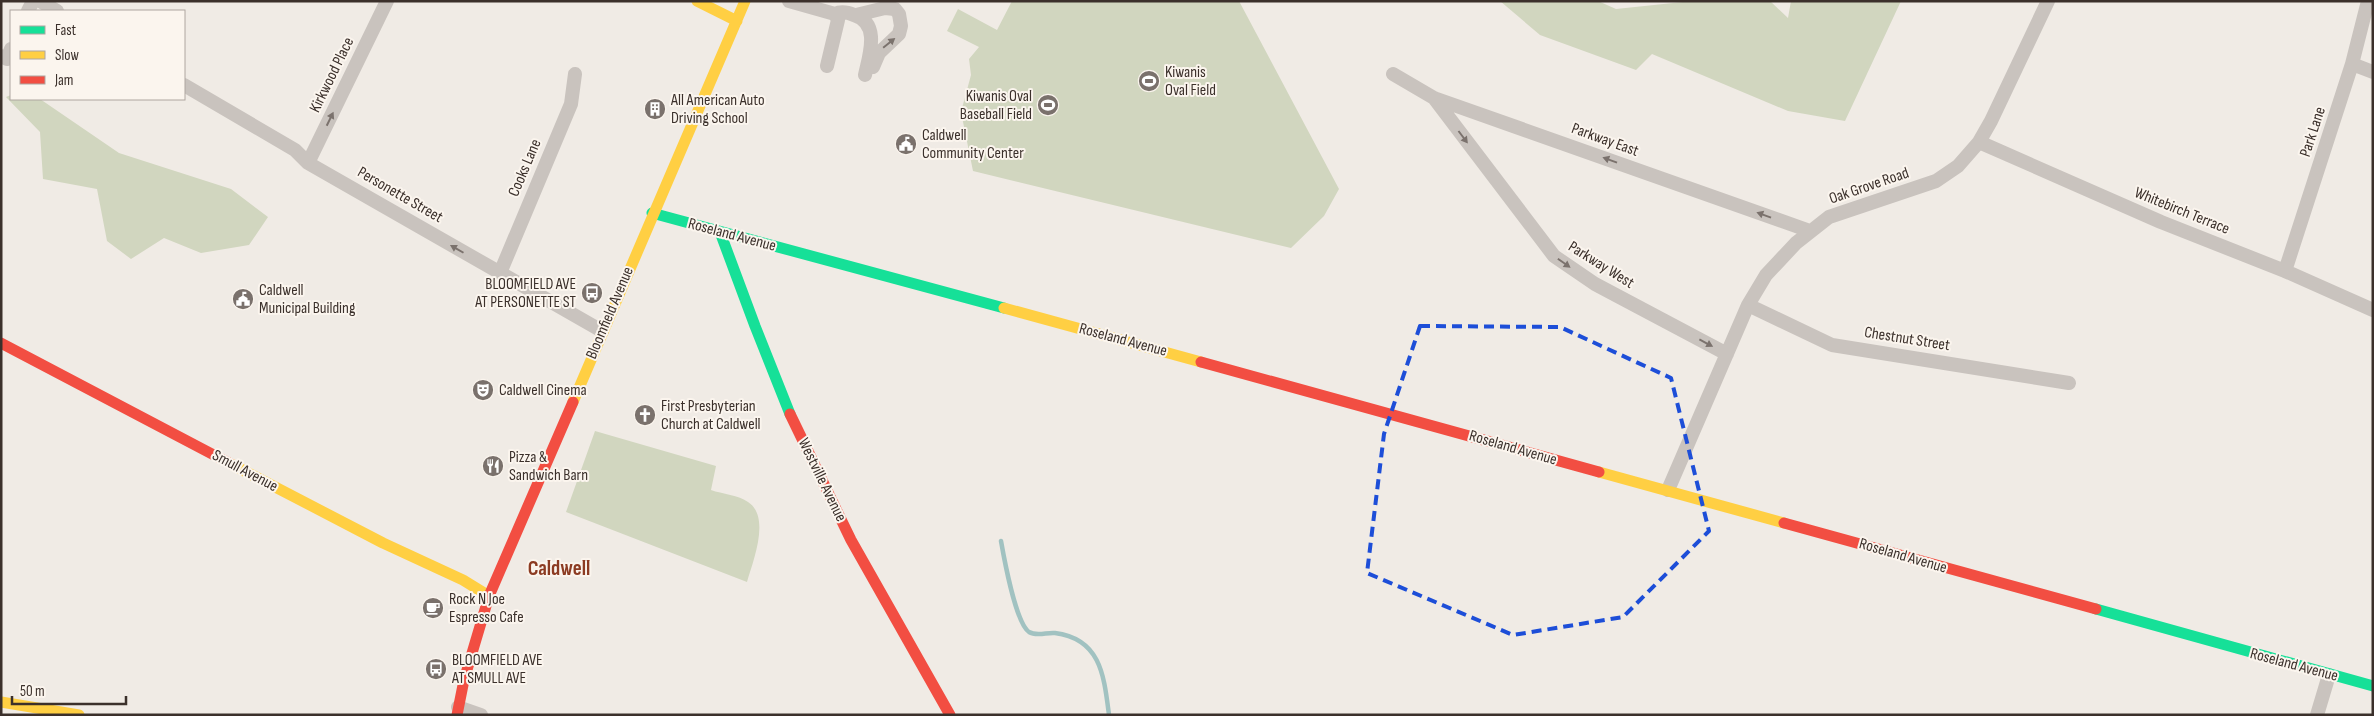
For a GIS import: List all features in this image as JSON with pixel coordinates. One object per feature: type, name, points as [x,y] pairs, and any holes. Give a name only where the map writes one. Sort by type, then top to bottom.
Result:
[{"type":"main road","points":[[697,1],[736,21]]},
{"type":"main road","name":"Bloomfield Avenue","points":[[457,711],[489,596],[652,213],[745,1]]},
{"type":"main road","name":"Roseland Avenue","points":[[652,213],[1668,490],[2373,686]]},
{"type":"main road","name":"Westville Avenue","points":[[720,232],[748,311],[820,479],[846,530],[950,715]]},
{"type":"main road","name":"Smull Avenue","points":[[1,343],[372,538],[463,580],[489,596]]},
{"type":"main road","points":[[1,702],[26,704],[79,715]]},
{"type":"street","points":[[40,1],[55,10]]},
{"type":"street","name":"Kirkwood Place","points":[[308,163],[387,1]]},
{"type":"street","points":[[789,1],[835,14],[840,12],[856,15],[896,5],[901,21],[899,34],[884,47],[875,65],[865,75],[872,38],[867,24],[856,15]]},
{"type":"street","name":"Oak Grove Road","points":[[1668,490],[1748,305],[1766,275],[1778,260],[1810,231],[1830,217],[1936,181],[1958,166],[1979,142],[2048,1]]},
{"type":"street","name":"Park Lane","points":[[2285,271],[2352,64],[2368,1]]},
{"type":"street","points":[[827,66],[838,20],[835,14]]},
{"type":"street","points":[[1,56],[7,58],[10,51]]},
{"type":"street","points":[[2352,64],[2373,72]]},
{"type":"street","name":"Cooks Lane","points":[[500,273],[571,104],[575,74]]},
{"type":"street","name":"Parkway East","points":[[1393,74],[1434,98],[1810,231]]},
{"type":"street","name":"Personette Street","points":[[185,86],[295,150],[308,163],[602,331]]},
{"type":"street","name":"Parkway West","points":[[1434,98],[1554,256],[1595,284],[1726,354]]},
{"type":"street","name":"Whitebirch Terrace","points":[[1979,142],[2161,222],[2285,271],[2373,310]]},
{"type":"street","name":"Chestnut Street","points":[[1748,305],[1832,345],[2069,383]]},
{"type":"street","points":[[2317,715],[2329,675]]},
{"type":"street","points":[[457,711],[482,715]]},
{"type":"highlighted area","points":[[1420,326],[1560,327],[1671,378],[1709,531],[1623,617],[1513,635],[1367,573],[1384,434]]},
{"type":"green space","points":[[1012,1],[1239,1],[1339,189],[1324,216],[1291,248],[973,171],[961,112],[971,75],[969,59],[979,47],[947,31],[958,9],[997,30]]},
{"type":"green space","points":[[1500,1],[1598,1],[1616,9],[1692,1],[1770,1],[1788,18],[1791,1],[1901,1],[1845,121],[1788,111],[1652,54],[1636,70],[1540,35]]},
{"type":"green space","points":[[10,95],[10,100],[41,100],[119,153],[231,189],[268,217],[249,245],[201,253],[164,238],[131,259],[107,241],[97,189],[43,179],[40,132],[6,97]]},
{"type":"green space","points":[[595,431],[716,466],[711,490],[735,496],[748,502],[755,509],[758,518],[758,540],[747,582],[566,512]]},
{"type":"waterway","points":[[1001,541],[1011,590],[1024,626],[1032,633],[1055,633],[1070,637],[1082,643],[1091,651],[1102,673],[1109,715]]},
{"type":"traffic: fast","points":[[652,213],[1004,308]]},
{"type":"traffic: fast","points":[[720,232],[790,414]]},
{"type":"traffic: fast","points":[[2096,609],[2373,686]]},
{"type":"traffic: slow","points":[[697,1],[737,21]]},
{"type":"traffic: slow","points":[[573,402],[745,1]]},
{"type":"traffic: slow","points":[[1004,308],[1201,362]]},
{"type":"traffic: slow","points":[[231,464],[383,543],[463,580],[489,596]]},
{"type":"traffic: slow","points":[[1599,472],[1784,523]]},
{"type":"traffic: slow","points":[[1,702],[79,715]]},
{"type":"traffic: jam","points":[[1,343],[231,464]]},
{"type":"traffic: jam","points":[[1201,362],[1599,472]]},
{"type":"traffic: jam","points":[[457,715],[464,680],[489,596],[573,402]]},
{"type":"traffic: jam","points":[[790,414],[851,540],[950,715]]},
{"type":"traffic: jam","points":[[1784,523],[2096,609]]},
{"type":"place","name":"Kiwanis Oval Field","points":[[1149,81]]},
{"type":"place","name":"Kiwanis Oval Baseball Field","points":[[1048,105]]},
{"type":"place","name":"All American Auto Driving School","points":[[655,109]]},
{"type":"place","name":"Caldwell Community Center","points":[[906,144]]},
{"type":"place","name":"BLOOMFIELD AVE AT PERSONETTE ST","points":[[592,293]]},
{"type":"place","name":"Caldwell Municipal Building","points":[[243,299]]},
{"type":"place","name":"Caldwell Cinema","points":[[483,390]]},
{"type":"place","name":"First Presbyterian Church at Caldwell","points":[[645,415]]},
{"type":"place","name":"Pizza & Sandwich Barn","points":[[493,466]]},
{"type":"place","name":"Rock N Joe Espresso Cafe","points":[[433,608]]},
{"type":"place","name":"BLOOMFIELD AVE AT SMULL AVE","points":[[436,669]]},
{"type":"district","name":"Caldwell","points":[[559,568]]}]
